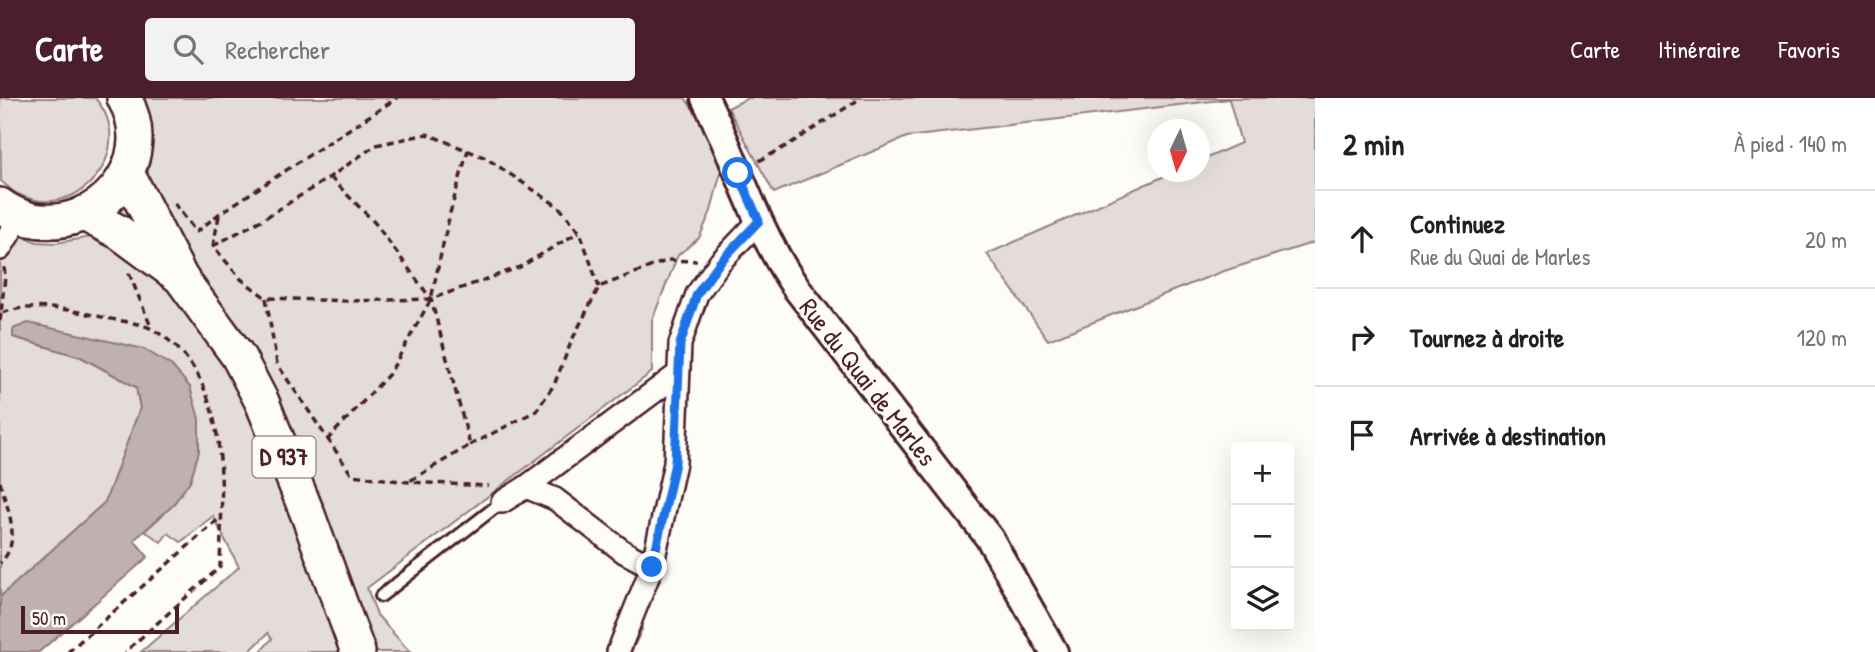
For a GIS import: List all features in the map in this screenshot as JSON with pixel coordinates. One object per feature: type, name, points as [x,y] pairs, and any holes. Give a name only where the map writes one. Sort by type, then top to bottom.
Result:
[{"type":"main road","points":[[10,211],[41,221],[63,221],[84,215],[102,204],[116,190],[127,173],[134,151],[134,128],[129,106],[124,98]]},
{"type":"main road","name":"D 937","points":[[127,173],[181,278],[238,356],[262,402],[308,515],[358,652]]},
{"type":"main road","name":"D 937","points":[[84,215],[119,232],[181,278]]},
{"type":"street","name":"Rue du Quai de Marles","points":[[705,98],[779,264],[990,539],[1054,652]]},
{"type":"street","points":[[1,249],[10,211]]},
{"type":"street","points":[[618,652],[652,567],[675,463],[680,344],[697,294],[720,262],[759,221]]},
{"type":"street","points":[[502,502],[678,374]]},
{"type":"street","points":[[526,487],[555,499],[624,552],[652,567]]},
{"type":"lane","points":[[381,596],[502,502]]},
{"type":"path","points":[[174,201],[196,232],[219,214],[397,98]]},
{"type":"path","points":[[738,173],[788,145],[861,98]]},
{"type":"path","points":[[213,246],[265,218],[376,145],[426,134],[486,158],[559,207],[580,232],[599,287]]},
{"type":"path","points":[[327,440],[390,373],[431,299],[450,213],[468,150]]},
{"type":"path","points":[[330,177],[375,223],[431,299],[470,445]]},
{"type":"path","points":[[213,246],[219,214]]},
{"type":"path","points":[[213,246],[241,279],[266,298],[431,299],[520,267],[580,232]]},
{"type":"path","points":[[0,321],[5,276],[1,249]]},
{"type":"path","points":[[408,482],[470,445],[536,411],[554,385],[572,340],[599,287],[668,260],[720,262]]},
{"type":"path","points":[[128,268],[151,328]]},
{"type":"path","points":[[266,298],[277,364],[352,475],[408,482],[526,487]]},
{"type":"path","points":[[1,313],[26,307],[70,310],[151,328],[180,350],[201,380],[215,424],[222,478],[220,567],[125,652]]},
{"type":"path","points":[[0,482],[13,531],[7,556],[0,563]]},
{"type":"path","points":[[68,652],[221,516]]},
{"type":"shaded area","points":[[0,98],[95,98],[107,118],[110,139],[106,159],[96,177],[81,191],[62,199],[40,201],[9,188],[1,181]]},
{"type":"shaded area","points":[[144,98],[685,98],[703,123],[721,171],[711,211],[699,238],[678,255],[652,320],[652,372],[367,588],[377,615],[410,652],[260,652],[272,639],[268,633],[249,652],[141,652],[239,567],[213,516],[181,542],[168,533],[161,542],[145,531],[172,506],[190,481],[199,451],[172,366],[13,337],[81,357],[136,387],[140,408],[105,502],[0,597],[0,228],[37,242],[56,243],[96,236],[146,179],[150,162],[152,124]]},
{"type":"shaded area","points":[[748,98],[1315,98],[1315,242],[1221,272],[1048,340],[987,254],[1151,182],[1210,182],[1210,157],[1241,143],[1229,99],[907,137],[774,193],[728,108]]},
{"type":"shaded area","points":[[28,323],[144,349],[172,366],[190,387],[199,419],[199,451],[190,481],[172,506],[134,540],[148,557],[39,652],[0,652],[0,597],[105,502],[140,408],[136,387],[81,357],[13,337],[13,329]]},
{"type":"waterway","points":[[629,652],[640,629]]},
{"type":"route","points":[[652,567],[675,463],[680,344],[697,294],[720,262],[759,221],[738,173]]}]
